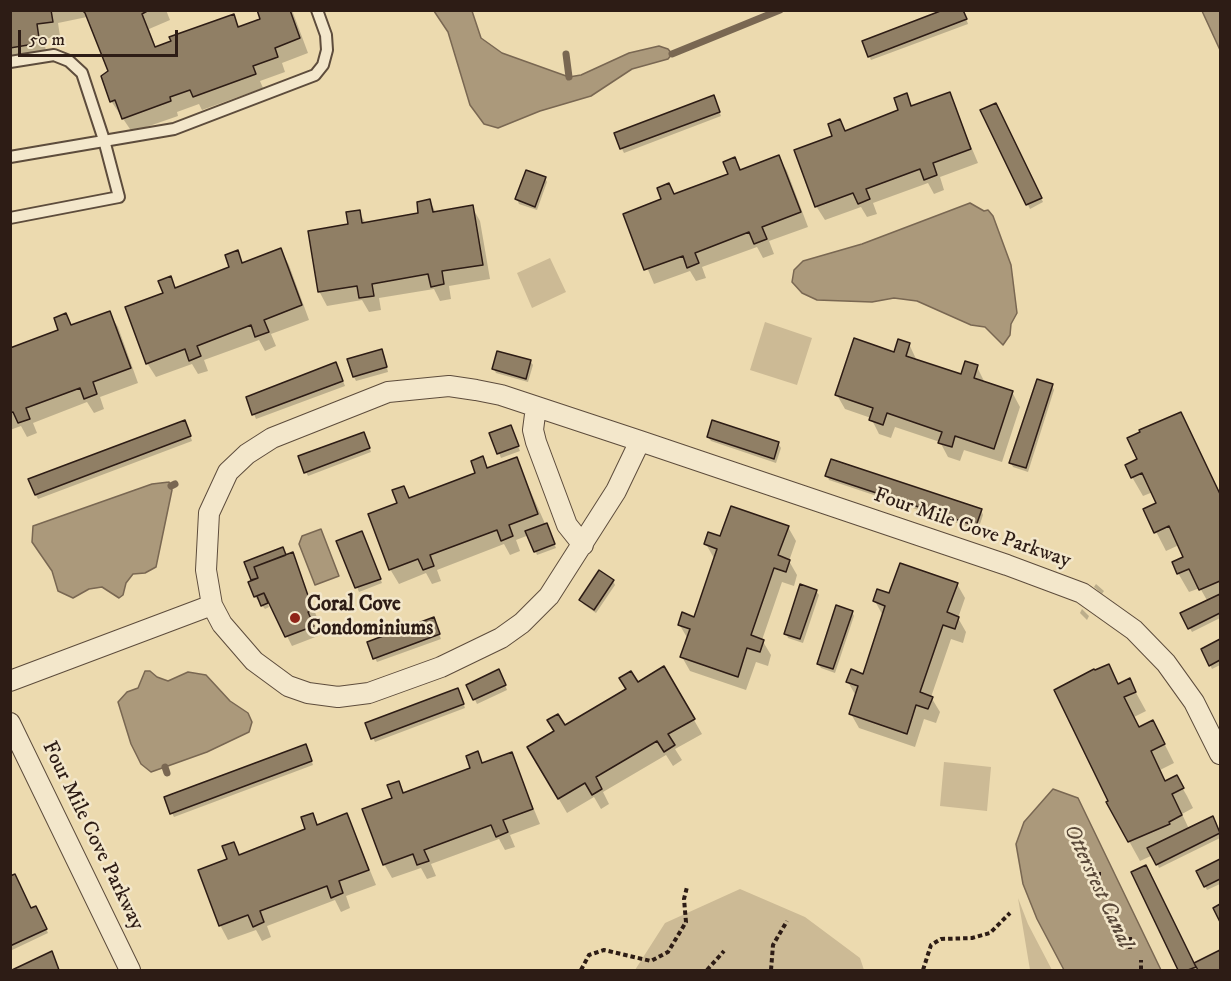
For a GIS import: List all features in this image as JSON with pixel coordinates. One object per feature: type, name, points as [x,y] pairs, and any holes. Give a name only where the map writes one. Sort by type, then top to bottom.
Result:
[{"type":"street","name":"Four Mile Cove Parkway","points":[[640,441],[616,491],[549,596],[522,623],[501,638],[432,671],[369,693],[352,696],[308,693],[288,686],[270,674],[239,646],[222,624],[212,605],[207,570],[209,513],[228,472],[259,445],[353,404],[409,389],[458,387],[501,395],[640,441],[1008,565],[1082,593],[1134,630],[1166,663],[1194,702],[1221,754]]},
{"type":"street","points":[[536,407],[533,430],[536,442],[567,525],[583,545]]},
{"type":"street","points":[[10,681],[212,605]]},
{"type":"street","name":"Four Mile Cove Parkway","points":[[10,723],[130,970]]},
{"type":"lane","points":[[10,157],[174,129],[315,75],[323,65],[327,50],[326,35],[316,10]]},
{"type":"lane","points":[[10,62],[54,55],[69,61],[82,73],[104,140],[119,197],[10,218]]},
{"type":"path","points":[[1099,872],[1099,884]]},
{"type":"path","points":[[581,970],[589,955],[604,950],[651,961],[668,952],[686,922],[684,899],[687,887]]},
{"type":"path","points":[[923,970],[925,957],[931,945],[941,939],[972,938],[990,933],[1010,913]]},
{"type":"path","points":[[771,970],[773,945],[787,921]]},
{"type":"path","points":[[1130,937],[1130,949]]},
{"type":"path","points":[[707,970],[724,951]]},
{"type":"path","points":[[1141,960],[1141,970]]},
{"type":"shaded area","points":[[550,258],[566,292],[532,308],[517,273]]},
{"type":"shaded area","points":[[765,322],[812,338],[797,385],[750,370]]},
{"type":"shaded area","points":[[944,762],[991,767],[987,811],[940,806]]},
{"type":"shaded area","points":[[740,889],[805,917],[860,958],[864,970],[635,970],[665,923]]},
{"type":"shaded area","points":[[1018,898],[1028,924],[1052,970],[1030,970]]},
{"type":"water","points":[[434,11],[472,11],[481,38],[502,53],[569,77],[581,75],[629,53],[659,46],[668,49],[672,54],[668,59],[632,69],[591,96],[540,111],[498,128],[484,124],[470,105],[448,32]]},
{"type":"water","points":[[1202,11],[1220,11],[1220,50]]},
{"type":"water","points":[[970,203],[984,211],[988,210],[993,216],[1011,265],[1017,313],[1011,324],[1010,335],[1003,345],[985,327],[971,325],[917,301],[894,298],[872,302],[817,300],[802,293],[792,282],[794,270],[803,261],[862,244]]},
{"type":"water","points":[[169,482],[172,490],[156,567],[145,573],[133,574],[126,583],[123,595],[119,598],[102,587],[89,589],[73,598],[58,591],[52,571],[32,542],[33,526],[152,484]]},
{"type":"water","points":[[321,529],[339,576],[315,585],[299,544],[302,536]]},
{"type":"water","points":[[145,671],[150,671],[157,677],[168,681],[188,672],[206,675],[230,701],[248,713],[252,722],[249,732],[207,752],[151,772],[141,764],[131,744],[118,702],[127,692],[138,688]]},
{"type":"water","name":"Ottersrest Canal","points":[[1053,789],[1078,798],[1161,970],[1064,970],[1037,919],[1023,884],[1016,844],[1024,822]]},
{"type":"building","points":[[10,10],[51,10],[53,22],[37,24],[39,38],[34,39],[34,44],[10,48]]},
{"type":"building","points":[[82,10],[149,10],[142,14],[155,47],[171,41],[169,37],[234,14],[238,27],[260,19],[257,10],[290,10],[300,38],[275,48],[278,57],[253,66],[256,74],[193,97],[190,90],[170,97],[171,101],[122,119],[115,100],[110,102],[101,76],[108,71]]},
{"type":"building","points":[[943,10],[963,10],[967,19],[868,57],[862,41]]},
{"type":"building","points":[[950,92],[971,149],[933,163],[937,175],[924,180],[920,169],[866,189],[870,199],[858,204],[853,193],[815,207],[794,150],[832,136],[828,124],[840,119],[845,131],[898,110],[894,98],[907,93],[911,106]]},
{"type":"building","points":[[714,95],[720,112],[620,149],[614,133]]},
{"type":"building","points":[[996,103],[1042,198],[1026,205],[980,110]]},
{"type":"building","points":[[779,155],[801,212],[762,227],[767,239],[754,244],[749,232],[695,253],[699,263],[687,268],[683,256],[644,270],[623,214],[661,199],[657,188],[669,183],[674,194],[728,174],[723,162],[735,157],[740,170]]},
{"type":"building","points":[[526,170],[546,177],[535,207],[515,199]]},
{"type":"building","points":[[430,199],[433,212],[473,205],[483,265],[442,271],[444,284],[431,287],[428,274],[372,284],[374,296],[359,298],[357,286],[318,292],[308,231],[348,224],[346,212],[360,210],[362,223],[418,213],[417,202]]},
{"type":"building","points":[[281,248],[302,305],[264,320],[269,332],[255,337],[251,325],[197,346],[201,356],[189,361],[185,349],[146,364],[125,307],[163,293],[158,281],[171,276],[175,288],[229,267],[225,255],[238,250],[242,263]]},
{"type":"building","points":[[110,311],[131,368],[93,382],[97,394],[84,399],[80,388],[26,408],[30,419],[18,423],[13,412],[10,413],[10,348],[58,330],[54,318],[66,313],[71,325]]},
{"type":"building","points":[[854,338],[894,352],[898,339],[910,343],[906,356],[961,374],[965,361],[978,365],[974,378],[1013,391],[994,449],[955,436],[952,447],[938,443],[942,432],[887,413],[883,425],[869,420],[873,408],[835,395]]},
{"type":"building","points":[[382,349],[387,367],[353,377],[347,359]]},
{"type":"building","points":[[497,351],[531,360],[526,379],[492,369]]},
{"type":"building","points":[[336,362],[343,381],[252,415],[246,397]]},
{"type":"building","points":[[1037,379],[1053,384],[1026,468],[1009,463]]},
{"type":"building","points":[[1181,412],[1220,494],[1220,581],[1199,590],[1189,569],[1177,574],[1172,562],[1183,557],[1169,526],[1154,533],[1143,509],[1156,503],[1142,473],[1131,478],[1125,465],[1137,459],[1127,438],[1140,432],[1139,430]]},
{"type":"building","points":[[185,420],[191,436],[35,495],[28,479]]},
{"type":"building","points":[[712,420],[779,442],[774,459],[707,437]]},
{"type":"building","points":[[511,425],[519,446],[497,454],[489,433]]},
{"type":"building","points":[[364,432],[370,448],[304,473],[298,456]]},
{"type":"building","points":[[483,456],[487,468],[517,457],[538,514],[509,525],[513,536],[501,541],[497,530],[430,555],[434,566],[423,570],[418,559],[389,570],[368,514],[397,503],[392,490],[404,486],[409,498],[475,473],[471,461]]},
{"type":"building","points":[[831,459],[982,509],[976,526],[825,476]]},
{"type":"building","points":[[731,506],[789,526],[778,555],[790,560],[786,572],[774,568],[751,635],[764,640],[760,652],[747,648],[738,677],[680,657],[690,629],[678,625],[682,612],[694,617],[717,549],[704,544],[708,532],[720,536]]},
{"type":"building","points":[[547,523],[555,544],[534,552],[525,531]]},
{"type":"building","points":[[362,531],[381,579],[355,588],[336,541]]},
{"type":"building","points":[[283,547],[286,555],[254,567],[258,578],[251,580],[244,562]]},
{"type":"building","points":[[293,552],[313,610],[308,612],[314,626],[285,637],[264,593],[254,597],[248,582],[258,578],[254,567]]},
{"type":"building","points":[[900,563],[958,583],[947,612],[959,617],[955,629],[943,625],[920,692],[933,697],[928,709],[916,705],[907,734],[849,714],[858,686],[846,682],[851,669],[863,674],[885,606],[873,601],[877,589],[889,593]]},
{"type":"building","points":[[599,570],[614,580],[594,610],[579,600]]},
{"type":"building","points":[[800,584],[817,590],[800,639],[784,634]]},
{"type":"building","points":[[264,593],[268,603],[261,606],[257,596]]},
{"type":"building","points":[[1220,594],[1220,613],[1188,629],[1180,613]]},
{"type":"building","points":[[836,605],[853,611],[833,669],[817,664]]},
{"type":"building","points":[[434,617],[440,634],[373,659],[367,642]]},
{"type":"building","points":[[1220,639],[1220,660],[1209,666],[1201,649]]},
{"type":"building","points":[[1109,664],[1118,684],[1130,678],[1136,692],[1124,697],[1139,727],[1153,720],[1165,744],[1151,751],[1165,781],[1177,775],[1184,788],[1172,794],[1182,815],[1169,822],[1170,824],[1128,842],[1106,802],[1108,801],[1054,690],[1094,669]]},
{"type":"building","points":[[664,666],[695,719],[668,734],[675,745],[664,752],[657,741],[596,777],[602,789],[592,795],[585,783],[558,799],[527,747],[554,731],[547,720],[558,714],[565,725],[626,689],[619,678],[631,671],[638,682]]},
{"type":"building","points":[[499,669],[506,685],[473,700],[466,685]]},
{"type":"building","points":[[458,688],[464,704],[371,739],[365,723]]},
{"type":"building","points":[[306,744],[312,761],[170,814],[164,797]]},
{"type":"building","points":[[478,751],[482,763],[512,752],[533,809],[503,820],[508,832],[496,837],[491,825],[424,850],[429,861],[417,865],[413,854],[383,865],[362,809],[392,798],[387,785],[399,781],[403,793],[470,768],[466,756]]},
{"type":"building","points":[[313,813],[317,825],[347,813],[369,870],[339,881],[343,893],[331,898],[327,886],[260,911],[264,922],[253,927],[248,915],[219,926],[198,870],[227,859],[222,846],[234,842],[239,855],[305,829],[301,817]]},
{"type":"building","points":[[1213,816],[1220,833],[1156,865],[1147,848]]},
{"type":"building","points":[[1220,859],[1220,879],[1204,887],[1196,871]]},
{"type":"building","points":[[1146,865],[1196,967],[1178,970],[1131,872]]},
{"type":"building","points":[[15,874],[31,908],[36,906],[47,929],[10,946],[10,876]]},
{"type":"building","points":[[1220,904],[1220,922],[1213,908]]},
{"type":"building","points":[[1220,950],[1220,970],[1198,970],[1194,963]]},
{"type":"building","points":[[52,951],[59,970],[12,970],[50,952]]},
{"type":"waterway","points":[[672,54],[780,10]]},
{"type":"waterway","points":[[566,54],[569,77]]},
{"type":"waterway","points":[[171,486],[175,484]]},
{"type":"waterway","points":[[165,767],[167,773]]},
{"type":"place","name":"Coral Cove Condominiums","points":[[295,618]]}]
